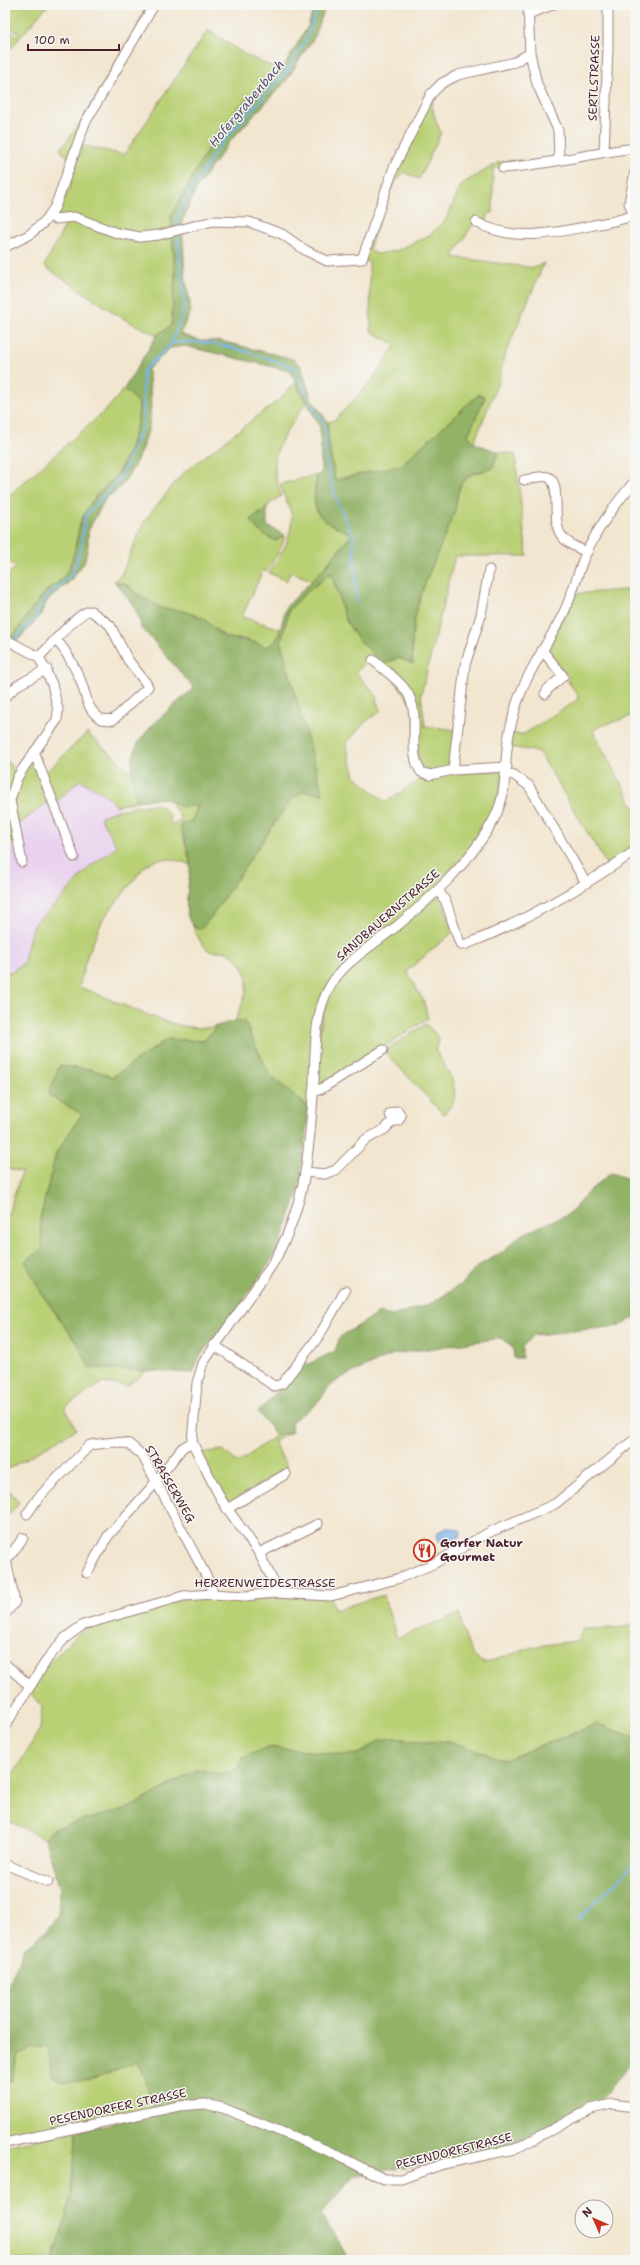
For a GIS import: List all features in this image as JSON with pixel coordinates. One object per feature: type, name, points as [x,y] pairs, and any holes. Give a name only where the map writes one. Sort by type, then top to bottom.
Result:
[{"type":"street","points":[[5,247],[29,235],[49,216],[63,189],[72,158],[85,123],[154,5]]},
{"type":"street","points":[[552,5],[528,9],[530,53],[536,84],[558,130],[559,159]]},
{"type":"street","name":"SERTLSTRASSE","points":[[604,152],[608,5]]},
{"type":"street","points":[[49,216],[55,219],[78,218],[117,233],[140,237],[213,221],[249,222],[282,234],[305,250],[327,261],[362,259],[394,168],[425,104],[436,88],[458,75],[515,62],[530,53]]},
{"type":"street","points":[[503,168],[525,166],[559,159],[635,148]]},
{"type":"street","points":[[476,222],[486,228],[501,232],[536,234],[634,216],[630,196],[635,172]]},
{"type":"street","points":[[524,480],[548,477],[554,481],[556,488],[555,519],[558,531],[568,542],[587,552]]},
{"type":"street","name":"SANDBAUERNSTRASSE","points":[[192,1442],[200,1372],[214,1345],[255,1291],[280,1252],[300,1200],[306,1172],[318,1023],[326,993],[344,968],[438,890],[475,848],[489,829],[502,799],[507,770],[508,740],[516,706],[542,650],[569,602],[587,552],[615,506],[635,481]]},
{"type":"street","points":[[453,770],[465,665],[481,615],[489,570]]},
{"type":"street","points":[[40,657],[56,640],[84,611],[88,610],[95,613],[110,625],[128,660],[148,687],[113,720],[101,719],[88,706],[80,680],[62,646],[56,640]]},
{"type":"street","points":[[9,642],[40,657],[47,669],[56,699],[58,715],[53,727],[34,752],[18,778],[10,800],[22,862]]},
{"type":"street","points":[[542,650],[563,676],[548,689],[545,694]]},
{"type":"street","points":[[373,660],[410,698],[417,763],[421,772],[430,775],[453,770],[507,770],[530,786],[586,883]]},
{"type":"street","points":[[5,697],[18,686],[47,669]]},
{"type":"street","points":[[34,752],[74,857]]},
{"type":"street","points":[[438,890],[446,902],[462,945],[505,929],[586,883],[635,850]]},
{"type":"street","points":[[313,1092],[321,1090],[384,1050]]},
{"type":"street","points":[[306,1172],[325,1174],[336,1170],[365,1140],[385,1129],[393,1121]]},
{"type":"street","points":[[214,1345],[274,1386],[278,1386],[282,1384],[319,1336],[345,1291]]},
{"type":"street","name":"HERRENWEIDESTRASSE","points":[[5,1726],[56,1648],[75,1630],[83,1625],[172,1598],[213,1594],[245,1596],[275,1593],[336,1595],[407,1575],[433,1564],[490,1532],[555,1504],[635,1439]]},
{"type":"street","name":"STRASSERWEG","points":[[27,1514],[38,1498],[86,1448],[95,1443],[122,1442],[129,1444],[142,1455],[157,1481],[212,1585],[213,1594]]},
{"type":"street","points":[[87,1573],[108,1536],[157,1481],[184,1445],[192,1442],[227,1509],[259,1553],[273,1581],[275,1593]]},
{"type":"street","points":[[227,1509],[286,1474]]},
{"type":"street","points":[[259,1553],[318,1524]]},
{"type":"street","points":[[5,1614],[15,1602],[6,1561],[23,1538]]},
{"type":"street","points":[[5,1664],[30,1686]]},
{"type":"street","points":[[5,1864],[48,1882]]},
{"type":"street","name":"PESENDORFER STRASSE","points":[[5,2143],[179,2106],[205,2104],[272,2128],[333,2153],[367,2170]]},
{"type":"street","name":"PESENDORFSTRASSE","points":[[367,2170],[384,2179],[401,2178],[443,2164],[515,2149],[591,2108],[612,2104],[635,2107]]},
{"type":"shaded area","points":[[80,780],[103,793],[117,806],[117,810],[101,817],[117,847],[90,866],[59,901],[48,910],[23,964],[10,972],[5,972],[5,906],[8,900],[5,897],[5,879],[9,873],[5,867],[5,854],[15,844],[18,825],[49,801],[55,803]]},
{"type":"green space","points":[[5,5],[48,5],[5,55],[5,26],[17,36],[19,34],[5,22]]},
{"type":"green space","points":[[146,5],[148,6],[142,19],[69,158],[60,150],[78,126],[138,26]]},
{"type":"green space","points":[[315,5],[326,5],[315,36],[285,82],[231,140],[197,187],[182,222],[185,275],[191,311],[180,334],[201,341],[220,341],[293,359],[301,366],[312,400],[328,422],[328,440],[335,480],[401,465],[479,394],[485,397],[468,435],[474,443],[498,452],[493,468],[471,475],[465,479],[460,487],[455,512],[418,606],[412,644],[413,664],[398,658],[383,664],[357,638],[346,621],[331,573],[301,597],[289,610],[281,643],[323,794],[303,791],[287,805],[211,917],[203,927],[199,929],[192,924],[188,917],[187,899],[190,863],[180,825],[192,820],[198,806],[182,807],[163,798],[136,801],[132,769],[135,750],[145,734],[161,717],[194,688],[143,629],[141,629],[135,609],[114,581],[119,584],[124,583],[138,595],[161,608],[183,611],[203,618],[224,637],[254,642],[267,647],[275,642],[279,635],[286,607],[328,564],[352,534],[324,520],[316,508],[315,489],[317,475],[321,474],[320,427],[290,371],[185,346],[170,348],[148,369],[151,399],[150,422],[146,438],[133,468],[120,487],[114,493],[107,496],[88,531],[88,546],[84,563],[69,582],[47,601],[40,616],[16,642],[11,639],[36,603],[64,576],[72,561],[79,529],[85,513],[95,498],[119,471],[129,453],[139,412],[139,403],[124,389],[157,335],[171,326],[175,275],[171,216],[208,148],[240,106],[281,71],[308,26]]},
{"type":"green space","points":[[208,30],[244,54],[281,71],[240,106],[208,148],[171,216],[175,275],[171,326],[156,335],[122,318],[44,266],[66,224],[54,218],[69,190],[82,145],[124,155]]},
{"type":"green space","points":[[455,79],[435,97],[433,102],[434,114],[441,133],[419,179],[404,172],[390,188],[369,250],[377,254],[396,251],[430,235],[445,221],[462,184],[499,162],[521,160],[521,165],[493,168],[493,213],[489,213],[485,224],[474,222],[453,257],[534,268],[544,263],[504,357],[499,380],[474,443],[468,435],[485,397],[479,394],[401,465],[335,480],[328,440],[328,422],[335,420],[369,384],[396,345],[371,331],[369,262],[364,260],[387,189],[434,93]]},
{"type":"green space","points":[[295,383],[306,402],[284,436],[276,456],[275,468],[281,496],[267,506],[262,513],[257,514],[276,541],[285,535],[275,559],[266,572],[263,570],[242,617],[281,629],[275,642],[267,647],[241,638],[231,640],[193,614],[161,608],[138,595],[129,586],[114,581],[121,575],[145,520],[183,473],[280,399]]},
{"type":"green space","points":[[124,389],[139,403],[139,417],[129,451],[115,477],[97,494],[81,520],[72,563],[64,578],[47,590],[16,642],[13,650],[5,644],[5,578],[16,567],[5,558],[5,499],[108,408]]},
{"type":"green space","points":[[498,452],[515,454],[527,556],[455,556],[421,695],[425,726],[456,730],[450,767],[431,773],[419,765],[414,708],[383,664],[398,658],[413,663],[412,641],[415,618],[421,595],[428,572],[461,484],[471,475],[493,468]]},
{"type":"green space","points":[[317,475],[315,499],[316,508],[319,514],[324,520],[352,534],[313,581],[291,572],[286,581],[269,573],[285,545],[291,529],[292,521],[289,506],[280,484]]},
{"type":"green space","points":[[267,506],[267,526],[285,535],[276,541],[262,533],[251,520],[254,516],[262,513]]},
{"type":"green space","points":[[331,573],[346,621],[357,638],[374,655],[356,672],[378,698],[376,700],[381,711],[365,722],[346,744],[355,776],[385,802],[422,779],[437,774],[465,771],[503,771],[497,806],[477,841],[435,888],[325,989],[309,1108],[270,1075],[244,1022],[235,1021],[246,992],[246,974],[243,966],[226,952],[212,952],[205,948],[200,942],[192,924],[195,928],[211,917],[287,805],[303,791],[322,794],[281,643],[289,610],[301,597]]},
{"type":"green space","points":[[635,589],[635,715],[598,727],[593,731],[635,809],[635,849],[608,867],[539,752],[510,747],[512,734],[524,734],[577,700],[578,695],[567,680],[569,678],[547,650],[575,594]]},
{"type":"green space","points":[[87,733],[132,772],[136,801],[117,806],[103,793],[80,780],[55,803],[44,774]]},
{"type":"green space","points":[[5,758],[17,774],[13,783],[15,844],[13,845],[12,837],[5,845]]},
{"type":"green space","points":[[33,760],[49,801],[18,825],[15,814],[14,797],[18,784]]},
{"type":"green space","points":[[170,801],[198,806],[192,820],[180,825],[191,865],[179,861],[161,859],[145,866],[103,919],[86,959],[79,987],[167,1022],[202,1028],[217,1026],[204,1041],[167,1039],[113,1077],[90,1069],[82,1114],[56,1154],[40,1219],[43,1248],[41,1293],[77,1343],[90,1368],[146,1371],[127,1386],[102,1383],[65,1407],[76,1429],[5,1471],[5,1223],[22,1172],[5,1168],[5,972],[10,972],[23,964],[31,932],[36,922],[59,901],[90,866],[117,847],[100,817],[117,810],[153,804],[159,805],[165,810],[171,817],[169,819],[173,825],[182,820]]},
{"type":"green space","points":[[436,897],[441,898],[453,932],[407,971],[424,1002],[428,1019],[318,1088],[319,1039],[326,998],[341,975]]},
{"type":"green space","points":[[235,1021],[244,1021],[270,1075],[309,1108],[299,1189],[278,1250],[237,1310],[205,1349],[198,1360],[193,1373],[90,1368],[77,1343],[41,1293],[25,1261],[43,1248],[40,1219],[56,1153],[82,1114],[48,1095],[59,1066],[90,1069],[113,1077],[167,1039],[204,1041],[217,1026]]},
{"type":"green space","points":[[426,1024],[440,1039],[435,1050],[449,1074],[455,1091],[454,1099],[450,1107],[443,1114],[384,1051]]},
{"type":"green space","points":[[611,1173],[635,1181],[635,1317],[620,1326],[534,1335],[522,1347],[522,1358],[514,1358],[513,1348],[501,1338],[393,1354],[341,1378],[331,1385],[316,1404],[291,1422],[292,1432],[276,1435],[258,1412],[298,1369],[335,1351],[340,1337],[379,1313],[392,1316],[430,1304],[463,1283],[478,1266],[503,1252],[519,1236],[570,1213],[589,1191]]},
{"type":"green space","points":[[289,1431],[292,1432],[273,1441],[287,1467],[230,1503],[226,1503],[199,1453],[223,1450],[238,1463],[276,1435]]},
{"type":"green space","points":[[5,1484],[19,1503],[5,1519]]},
{"type":"green space","points":[[383,1595],[397,1638],[459,1614],[471,1651],[480,1661],[486,1663],[536,1646],[576,1641],[584,1629],[617,1628],[635,1625],[634,1737],[597,1724],[505,1760],[449,1741],[427,1742],[394,1738],[370,1746],[359,1754],[346,1755],[268,1747],[238,1769],[224,1775],[197,1770],[131,1807],[53,1829],[45,1839],[5,1819],[6,1786],[40,1729],[42,1707],[30,1693],[48,1664],[82,1630],[185,1598],[286,1596],[331,1598],[335,1610]]},
{"type":"green space","points":[[597,1724],[634,1737],[635,1735],[635,2058],[598,2102],[499,2151],[353,2176],[320,2215],[335,2236],[349,2260],[53,2260],[70,2203],[77,2131],[152,2115],[152,2100],[137,2061],[93,2078],[68,2082],[59,2080],[53,2074],[47,2046],[29,2049],[18,2055],[11,2082],[5,2083],[5,1993],[23,1950],[47,1930],[58,1915],[60,1889],[45,1839],[53,1829],[131,1807],[197,1770],[224,1774],[238,1769],[242,1758],[268,1747],[346,1755],[359,1754],[380,1740],[394,1738],[427,1742],[449,1741],[505,1760]]},
{"type":"green space","points":[[47,2046],[53,2074],[108,2074],[137,2060],[152,2100],[152,2109],[5,2141],[5,2083],[11,2082],[18,2055],[29,2049]]},
{"type":"green space","points":[[77,2131],[70,2203],[53,2260],[5,2260],[5,2146]]},
{"type":"water","points":[[446,1528],[455,1528],[461,1531],[459,1537],[448,1545],[441,1543],[436,1536],[438,1532]]},
{"type":"waterway","name":"Hofergrabenbach","points":[[177,228],[176,219],[188,196],[218,147],[287,71],[305,41],[319,5]]},
{"type":"waterway","name":"Hofergrabenbach","points":[[13,641],[34,619],[45,599],[72,574],[81,547],[85,516],[122,476],[143,424],[143,371],[172,343],[185,305],[177,232]]},
{"type":"waterway","points":[[172,343],[203,343],[234,348],[294,367],[307,395]]},
{"type":"waterway","points":[[310,401],[326,429],[325,457],[335,496],[353,535],[357,603]]},
{"type":"waterway","name":"Hofergrabenbach","points":[[5,652],[11,645]]},
{"type":"waterway","points":[[578,1920],[635,1863]]},
{"type":"place","name":"Gorfer Natur Gourmet","points":[[425,1550]]}]
